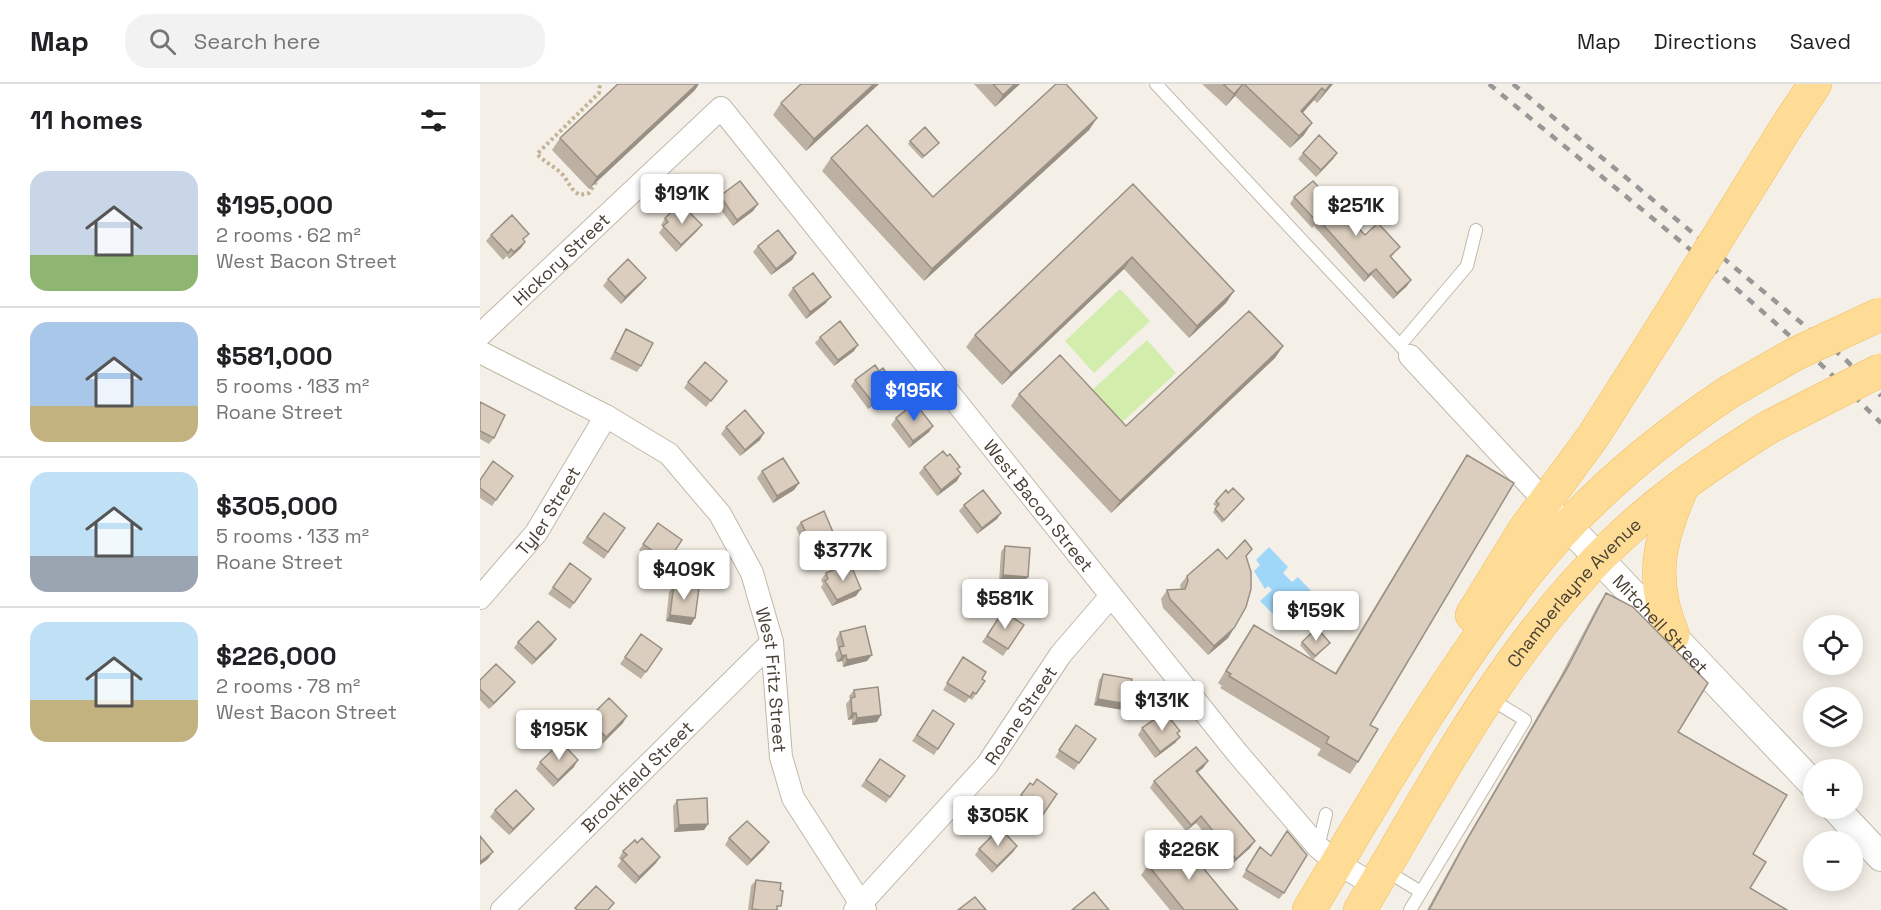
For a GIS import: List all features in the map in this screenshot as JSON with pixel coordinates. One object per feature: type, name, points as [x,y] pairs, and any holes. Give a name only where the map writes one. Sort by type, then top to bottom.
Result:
[{"type":"main road","points":[[1417,732],[1446,655],[1545,502],[1599,427],[1815,84]]},
{"type":"main road","points":[[1309,910],[1327,855],[1417,732],[1527,573],[1568,526],[1637,461],[1729,392],[1795,354],[1881,314]]},
{"type":"main road","name":"Chamberlayne Avenue","points":[[1373,888],[1488,697],[1537,630],[1599,558],[1683,483],[1769,427],[1881,370]]},
{"type":"main road","points":[[1673,635],[1660,598],[1658,565],[1664,534],[1683,483]]},
{"type":"street","name":"Hickory Street","points":[[480,335],[721,108]]},
{"type":"street","name":"West Bacon Street","points":[[721,108],[1238,754],[1327,855],[1373,888]]},
{"type":"street","name":"Mitchell Street","points":[[1405,351],[1803,773]]},
{"type":"street","name":"West Fritz Street","points":[[480,352],[606,416],[669,454],[720,514],[752,573],[772,642],[781,757],[793,798],[860,908]]},
{"type":"street","name":"Tyler Street","points":[[480,598],[536,533],[606,416]]},
{"type":"street","name":"Roane Street","points":[[860,908],[987,765],[1061,654],[1111,596]]},
{"type":"street","name":"Brookfield Street","points":[[502,910],[772,642]]},
{"type":"street","points":[[1845,819],[1881,857]]},
{"type":"lane","points":[[1156,84],[1405,351],[1467,266],[1476,230]]},
{"type":"lane","points":[[1410,910],[1525,720],[1488,697]]},
{"type":"lane","points":[[1326,814],[1327,855]]},
{"type":"lane","points":[[1373,888],[1421,892]]},
{"type":"path","points":[[596,182],[589,193],[580,195],[570,190],[561,173],[546,164],[537,154],[599,93],[600,84]]},
{"type":"green space","points":[[1120,289],[1150,321],[1094,373],[1065,341]]},
{"type":"green space","points":[[1147,340],[1176,373],[1120,424],[1090,392]]},
{"type":"water","points":[[1269,547],[1288,567],[1283,573],[1292,582],[1298,577],[1311,591],[1291,610],[1285,604],[1274,615],[1260,601],[1272,590],[1268,586],[1265,589],[1254,571],[1260,565],[1256,560]]},
{"type":"building","points":[[618,84],[697,84],[597,177],[560,138]]},
{"type":"building","points":[[801,84],[874,84],[814,139],[781,103]]},
{"type":"building","points":[[993,84],[1015,84],[1003,95]]},
{"type":"building","points":[[1056,84],[1066,84],[1097,118],[932,269],[831,158],[867,125],[933,197]]},
{"type":"building","points":[[1223,84],[1243,84],[1234,94]]},
{"type":"building","points":[[1244,84],[1331,84],[1325,91],[1322,88],[1301,111],[1312,123],[1299,136]]},
{"type":"building","points":[[925,127],[939,143],[924,156],[910,141]]},
{"type":"building","points":[[1319,135],[1337,153],[1321,170],[1303,153]]},
{"type":"building","points":[[740,181],[758,204],[737,220],[720,196]]},
{"type":"building","points":[[1313,181],[1365,235],[1378,223],[1400,247],[1390,256],[1411,280],[1397,293],[1376,269],[1368,275],[1319,220],[1317,222],[1294,197]]},
{"type":"building","points":[[1133,184],[1234,291],[1197,326],[1132,257],[1011,373],[975,335]]},
{"type":"building","points":[[683,206],[702,225],[681,245],[663,226],[668,222],[665,218],[676,208],[679,210]]},
{"type":"building","points":[[512,215],[529,234],[523,239],[525,242],[514,252],[511,249],[508,253],[491,235]]},
{"type":"building","points":[[778,230],[796,253],[776,269],[758,246]]},
{"type":"building","points":[[628,259],[646,278],[625,297],[608,279]]},
{"type":"building","points":[[813,273],[831,297],[810,312],[793,288]]},
{"type":"building","points":[[1249,311],[1283,346],[1120,501],[1019,394],[1060,355],[1126,426]]},
{"type":"building","points":[[840,321],[858,345],[838,360],[820,337]]},
{"type":"building","points":[[626,329],[653,343],[641,366],[615,352]]},
{"type":"building","points":[[705,362],[727,381],[711,401],[688,382]]},
{"type":"building","points":[[875,365],[879,371],[883,368],[892,381],[889,384],[892,388],[873,403],[855,380]]},
{"type":"building","points":[[480,402],[505,415],[494,438],[480,431]]},
{"type":"building","points":[[915,403],[933,426],[913,441],[896,418]]},
{"type":"building","points":[[745,410],[764,433],[745,450],[726,427]]},
{"type":"building","points":[[943,451],[947,456],[950,454],[960,467],[957,469],[961,474],[941,490],[924,467]]},
{"type":"building","points":[[1467,455],[1514,483],[1370,725],[1378,729],[1358,762],[1326,743],[1329,737],[1229,676],[1231,674],[1226,671],[1254,625],[1336,674]]},
{"type":"building","points":[[783,458],[799,483],[777,496],[762,471]]},
{"type":"building","points":[[493,461],[513,476],[496,500],[480,488],[480,480]]},
{"type":"building","points":[[1233,488],[1244,499],[1224,520],[1215,509],[1219,504],[1216,501],[1226,490],[1228,493]]},
{"type":"building","points":[[983,490],[1001,513],[982,528],[964,505]]},
{"type":"building","points":[[824,511],[835,537],[813,548],[801,522]]},
{"type":"building","points":[[604,513],[625,528],[608,552],[587,537]]},
{"type":"building","points":[[658,523],[682,540],[668,561],[643,544]]},
{"type":"building","points":[[1245,540],[1252,549],[1246,556],[1251,572],[1251,589],[1246,607],[1234,628],[1214,646],[1170,599],[1167,590],[1185,589],[1187,576],[1218,549],[1227,559]]},
{"type":"building","points":[[1005,546],[1030,548],[1028,577],[1003,575]]},
{"type":"building","points":[[570,563],[591,579],[574,603],[553,587]]},
{"type":"building","points":[[850,563],[861,589],[837,600],[825,581],[828,579],[826,573]]},
{"type":"building","points":[[674,585],[699,588],[695,618],[670,615]]},
{"type":"building","points":[[1606,593],[1633,607],[1708,683],[1678,732],[1787,795],[1753,854],[1766,862],[1750,888],[1787,910],[1429,910],[1469,836],[1568,667]]},
{"type":"building","points":[[1003,611],[1024,625],[1008,649],[987,636]]},
{"type":"building","points":[[538,621],[556,639],[536,659],[518,642]]},
{"type":"building","points":[[865,626],[872,655],[847,660],[846,655],[842,656],[839,647],[844,646],[840,632]]},
{"type":"building","points":[[1317,628],[1330,643],[1315,656],[1302,642]]},
{"type":"building","points":[[641,634],[662,649],[646,672],[625,657]]},
{"type":"building","points":[[963,657],[986,672],[982,679],[985,681],[976,694],[973,692],[970,697],[947,683]]},
{"type":"building","points":[[496,664],[515,682],[494,703],[480,689],[480,680]]},
{"type":"building","points":[[1103,674],[1132,679],[1127,704],[1098,699]]},
{"type":"building","points":[[878,687],[881,715],[857,718],[856,713],[852,713],[851,698],[855,697],[854,690]]},
{"type":"building","points":[[609,698],[627,716],[606,737],[588,719]]},
{"type":"building","points":[[933,710],[954,724],[938,749],[917,735]]},
{"type":"building","points":[[1162,714],[1166,719],[1169,717],[1180,731],[1177,733],[1180,737],[1160,752],[1142,728]]},
{"type":"building","points":[[1076,725],[1096,739],[1079,763],[1059,750]]},
{"type":"building","points":[[561,742],[578,760],[558,780],[540,762]]},
{"type":"building","points":[[1196,747],[1208,761],[1196,771],[1255,841],[1236,859],[1201,816],[1191,825],[1154,781]]},
{"type":"building","points":[[880,759],[905,776],[890,797],[866,780]]},
{"type":"building","points":[[1037,779],[1057,794],[1040,819],[1020,804],[1024,798],[1021,795],[1030,783],[1033,785]]},
{"type":"building","points":[[516,790],[534,809],[513,829],[495,810]]},
{"type":"building","points":[[707,798],[708,824],[679,825],[677,800]]},
{"type":"building","points":[[747,821],[769,842],[751,860],[729,838]]},
{"type":"building","points":[[1000,828],[1017,846],[997,866],[979,849]]},
{"type":"building","points":[[1287,831],[1307,855],[1284,893],[1246,870],[1260,847],[1271,856]]},
{"type":"building","points":[[480,836],[493,852],[480,862]]},
{"type":"building","points":[[642,838],[660,857],[639,877],[622,859],[627,855],[623,851],[635,840],[637,843]]},
{"type":"building","points":[[1180,840],[1238,910],[1184,910],[1148,865]]},
{"type":"building","points":[[756,880],[781,883],[780,890],[783,891],[781,906],[777,906],[777,910],[752,909]]},
{"type":"building","points":[[596,886],[614,903],[608,910],[577,910],[575,908]]},
{"type":"building","points":[[1094,892],[1109,910],[1072,910]]},
{"type":"building","points":[[975,897],[986,910],[958,910]]},
{"type":"railway","points":[[1489,84],[1739,291],[1881,423]]},
{"type":"railway","points":[[1513,84],[1845,359],[1881,396]]}]
